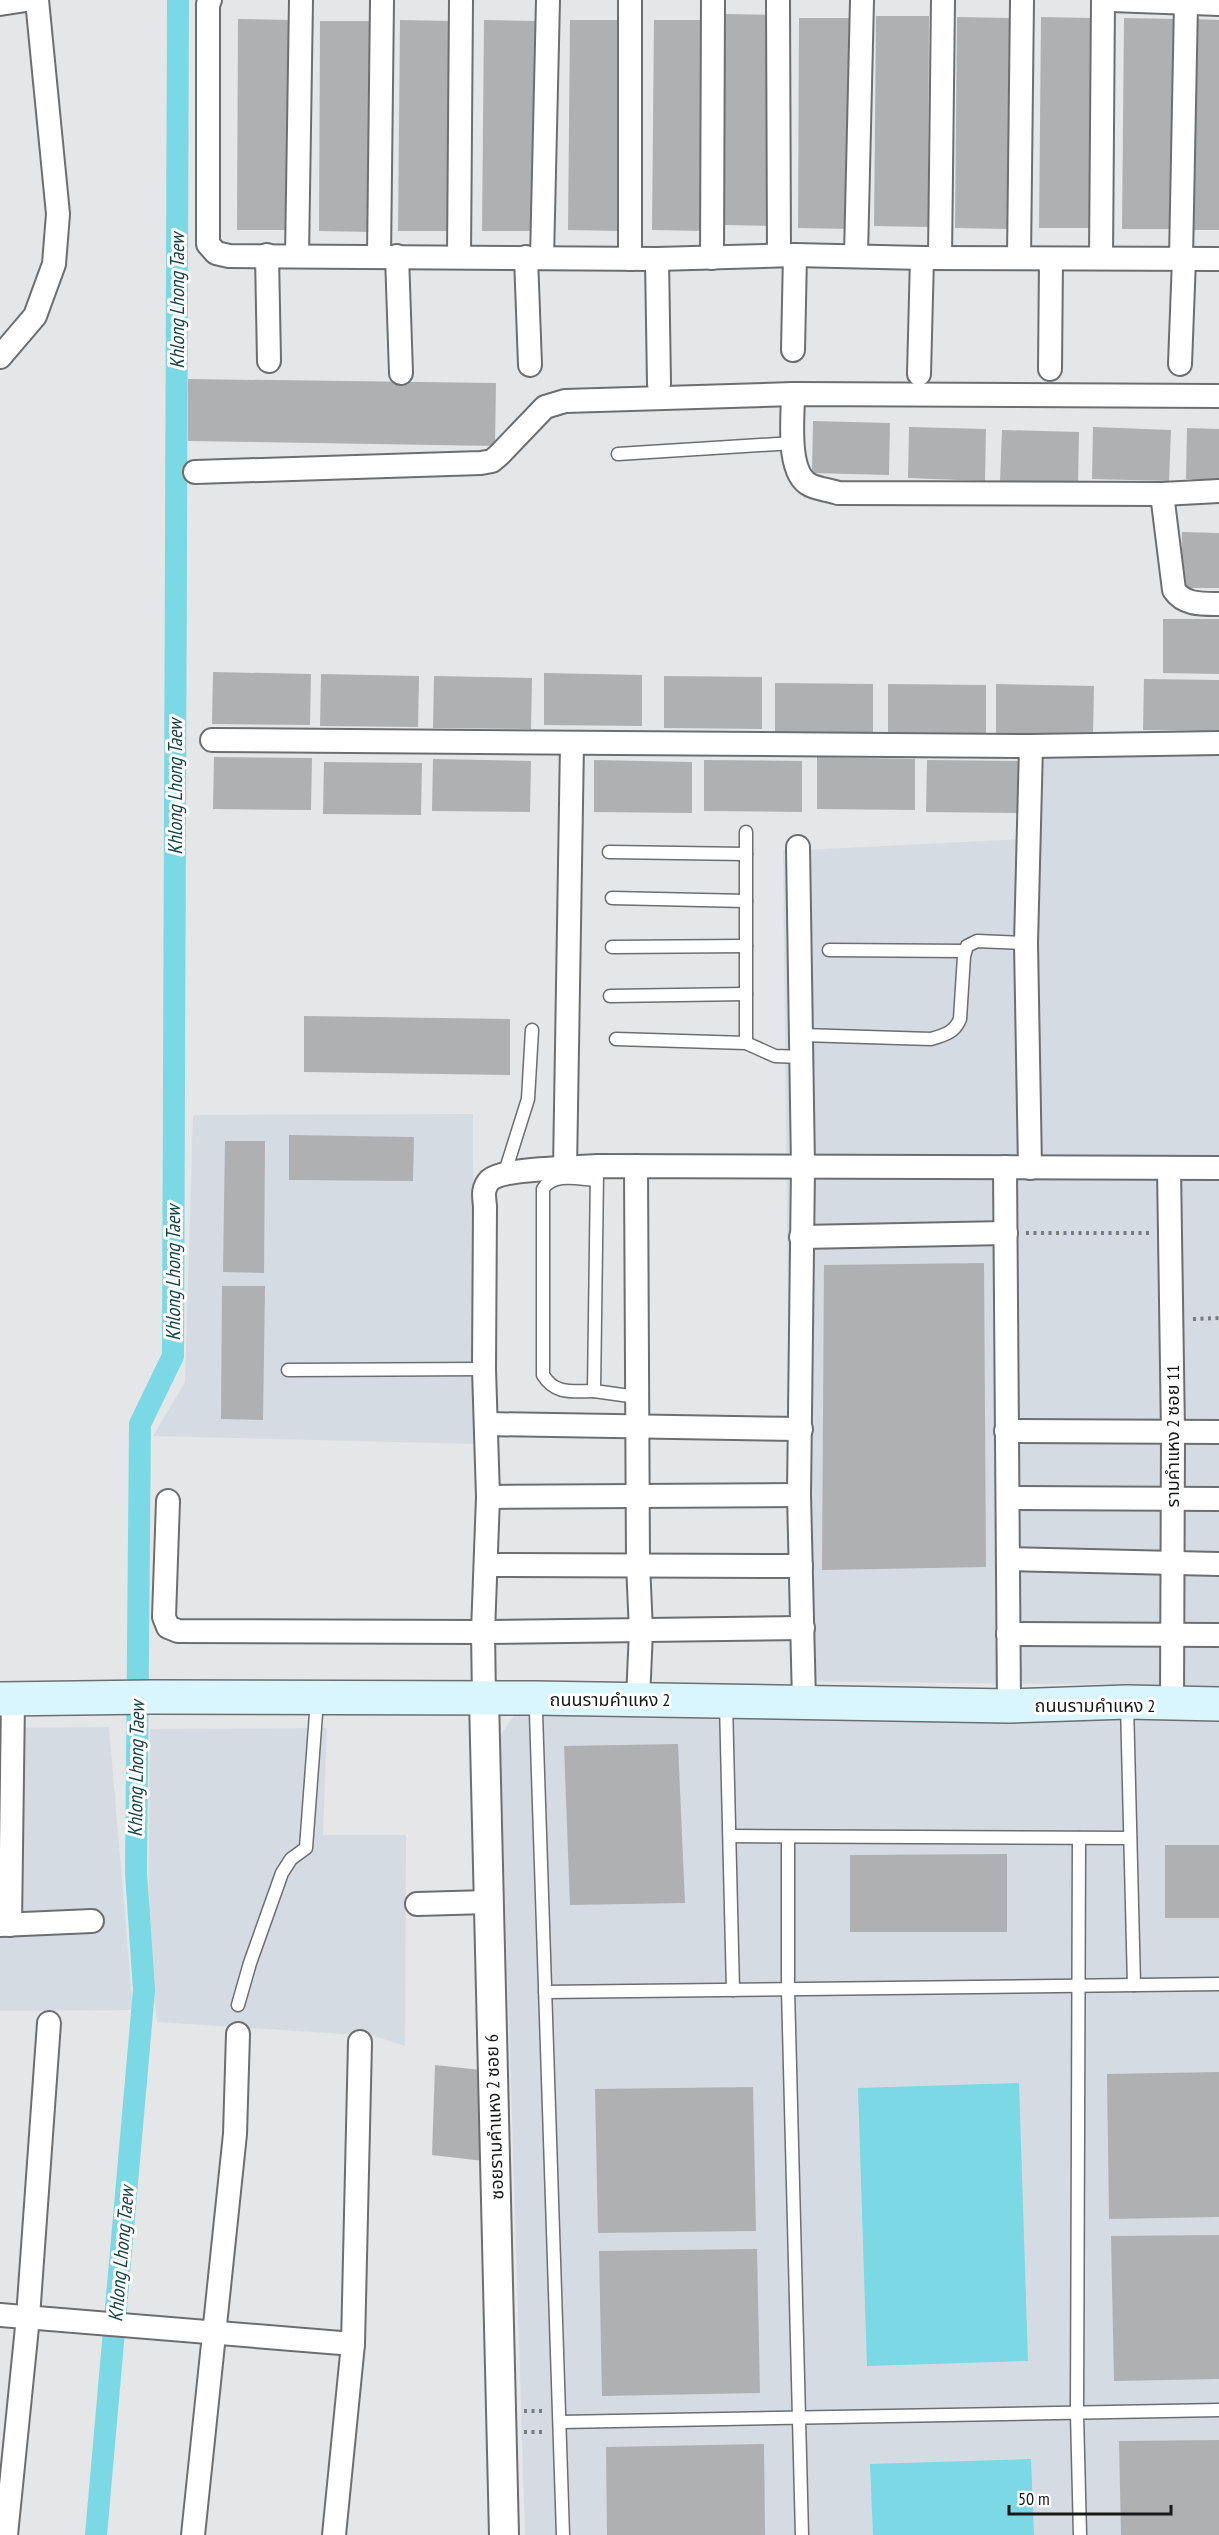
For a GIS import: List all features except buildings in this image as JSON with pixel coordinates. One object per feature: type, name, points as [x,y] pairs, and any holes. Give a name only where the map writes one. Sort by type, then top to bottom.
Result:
[{"type":"main road","name":"ถนนรามคำแหง 2","points":[[7,1699],[152,1697],[484,1699],[536,1706],[638,1699],[1009,1706],[1127,1702],[1172,1705],[1219,1704]]},
{"type":"street","points":[[0,4],[26,0]]},
{"type":"street","points":[[0,357],[34,316],[54,264],[58,214],[37,0]]},
{"type":"street","points":[[210,0],[208,4],[208,244],[216,253],[229,256],[630,259],[787,255],[1219,259]]},
{"type":"street","points":[[297,256],[301,0]]},
{"type":"street","points":[[382,0],[388,256],[401,373]]},
{"type":"street","points":[[459,257],[461,0]]},
{"type":"street","points":[[530,365],[548,0]]},
{"type":"street","points":[[630,0],[630,259]]},
{"type":"street","points":[[712,258],[713,0]]},
{"type":"street","points":[[778,0],[787,255],[793,350]]},
{"type":"street","points":[[856,255],[862,0]]},
{"type":"street","points":[[919,374],[931,258],[943,0]]},
{"type":"street","points":[[1019,258],[1022,0]]},
{"type":"street","points":[[1101,258],[1103,0]]},
{"type":"street","points":[[1111,0],[1219,4]]},
{"type":"street","points":[[1180,364],[1186,3]]},
{"type":"street","points":[[267,255],[269,361]]},
{"type":"street","points":[[1050,369],[1052,258]]},
{"type":"street","points":[[657,259],[660,384]]},
{"type":"street","points":[[793,394],[793,443],[798,473],[809,484],[838,493],[1162,494],[1219,491]]},
{"type":"street","points":[[195,472],[492,461],[545,407],[555,402],[793,394],[1219,396]]},
{"type":"street","points":[[1162,494],[1174,590],[1179,597],[1199,604],[1219,604]]},
{"type":"street","points":[[212,740],[1031,746],[1219,743]]},
{"type":"street","points":[[565,1169],[572,743]]},
{"type":"street","points":[[1030,1167],[1026,943],[1031,746]]},
{"type":"street","points":[[798,847],[802,1035],[799,1495],[804,1702]]},
{"type":"street","points":[[636,1166],[638,1564],[641,1631],[638,1699]]},
{"type":"street","points":[[484,1699],[483,1632],[488,1497],[484,1369],[485,1206],[483,1193],[489,1180],[505,1172],[565,1169],[597,1173],[636,1166],[1219,1168]]},
{"type":"street","points":[[1005,1167],[1009,1706]]},
{"type":"street","name":"รามคำแหง 2 ซอย 11","points":[[1169,1168],[1173,1433],[1172,1705]]},
{"type":"street","points":[[801,1237],[1005,1233]]},
{"type":"street","points":[[486,1424],[801,1429]]},
{"type":"street","points":[[1006,1431],[1219,1432]]},
{"type":"street","points":[[488,1497],[639,1498],[799,1495]]},
{"type":"street","points":[[1008,1498],[1219,1499]]},
{"type":"street","points":[[168,1501],[164,1617],[168,1627],[178,1631],[483,1632],[803,1628]]},
{"type":"street","points":[[1008,1559],[1219,1564]]},
{"type":"street","points":[[487,1565],[801,1566]]},
{"type":"street","points":[[1008,1634],[1219,1635]]},
{"type":"street","points":[[7,1699],[5,1925],[92,1921]]},
{"type":"street","name":"ซอยรามคำแหง 2 ซอย 6","points":[[484,1699],[504,2535]]},
{"type":"street","points":[[417,1904],[488,1902]]},
{"type":"street","points":[[6,2535],[28,2317],[49,2024]]},
{"type":"street","points":[[193,2535],[235,2134],[238,2034]]},
{"type":"street","points":[[334,2535],[353,2344],[360,2043]]},
{"type":"street","points":[[0,2316],[353,2344]]},
{"type":"lane","points":[[618,454],[793,443]]},
{"type":"lane","points":[[746,832],[747,1043]]},
{"type":"lane","points":[[609,852],[746,854]]},
{"type":"lane","points":[[612,898],[746,901]]},
{"type":"lane","points":[[802,1035],[931,1039],[946,1035],[957,1027],[960,1019],[965,951],[968,946],[977,941],[1026,943]]},
{"type":"lane","points":[[612,947],[746,946]]},
{"type":"lane","points":[[829,950],[965,951]]},
{"type":"lane","points":[[610,996],[746,994]]},
{"type":"lane","points":[[505,1172],[528,1099],[532,1030]]},
{"type":"lane","points":[[616,1039],[747,1043],[775,1056],[801,1057]]},
{"type":"lane","points":[[594,1391],[597,1173],[554,1178],[547,1182],[543,1189],[543,1375],[550,1386],[561,1391],[594,1391],[637,1397]]},
{"type":"lane","points":[[288,1370],[484,1369]]},
{"type":"lane","points":[[238,2005],[250,1963],[282,1873],[291,1859],[306,1848],[317,1699]]},
{"type":"lane","points":[[725,1700],[734,1990]]},
{"type":"lane","points":[[1127,1702],[1134,1985]]},
{"type":"lane","points":[[536,1706],[563,2535]]},
{"type":"lane","points":[[730,1836],[1130,1838]]},
{"type":"lane","points":[[788,1837],[788,1989],[802,2535]]},
{"type":"lane","points":[[1079,1838],[1077,2414],[1080,2535]]},
{"type":"lane","points":[[545,1992],[1219,1984]]},
{"type":"lane","points":[[560,2422],[1219,2410]]},
{"type":"path","points":[[1005,1233],[1170,1233]]},
{"type":"path","points":[[502,2421],[560,2422]]},
{"type":"path","points":[[502,2421],[560,2422]]},
{"type":"shaded area","points":[[1042,754],[1219,755],[1219,1686],[792,1681],[783,851],[1041,838]]},
{"type":"shaded area","points":[[473,1114],[474,1444],[153,1436],[185,1382],[193,1115]]},
{"type":"shaded area","points":[[515,1714],[1219,1721],[1219,2535],[525,2535],[500,1736]]},
{"type":"shaded area","points":[[109,1727],[133,2010],[0,2011],[0,1728]]},
{"type":"shaded area","points":[[327,1728],[323,1835],[406,1835],[405,2046],[374,2036],[157,2022],[148,1942],[150,1729]]},
{"type":"water","points":[[1019,2083],[1028,2361],[867,2366],[858,2088]]},
{"type":"water","points":[[1031,2459],[1034,2535],[873,2535],[870,2464]]},
{"type":"waterway","name":"Khlong Lhong Taew","points":[[96,2535],[144,1990],[136,1873],[140,1424],[173,1356],[178,0]]}]
